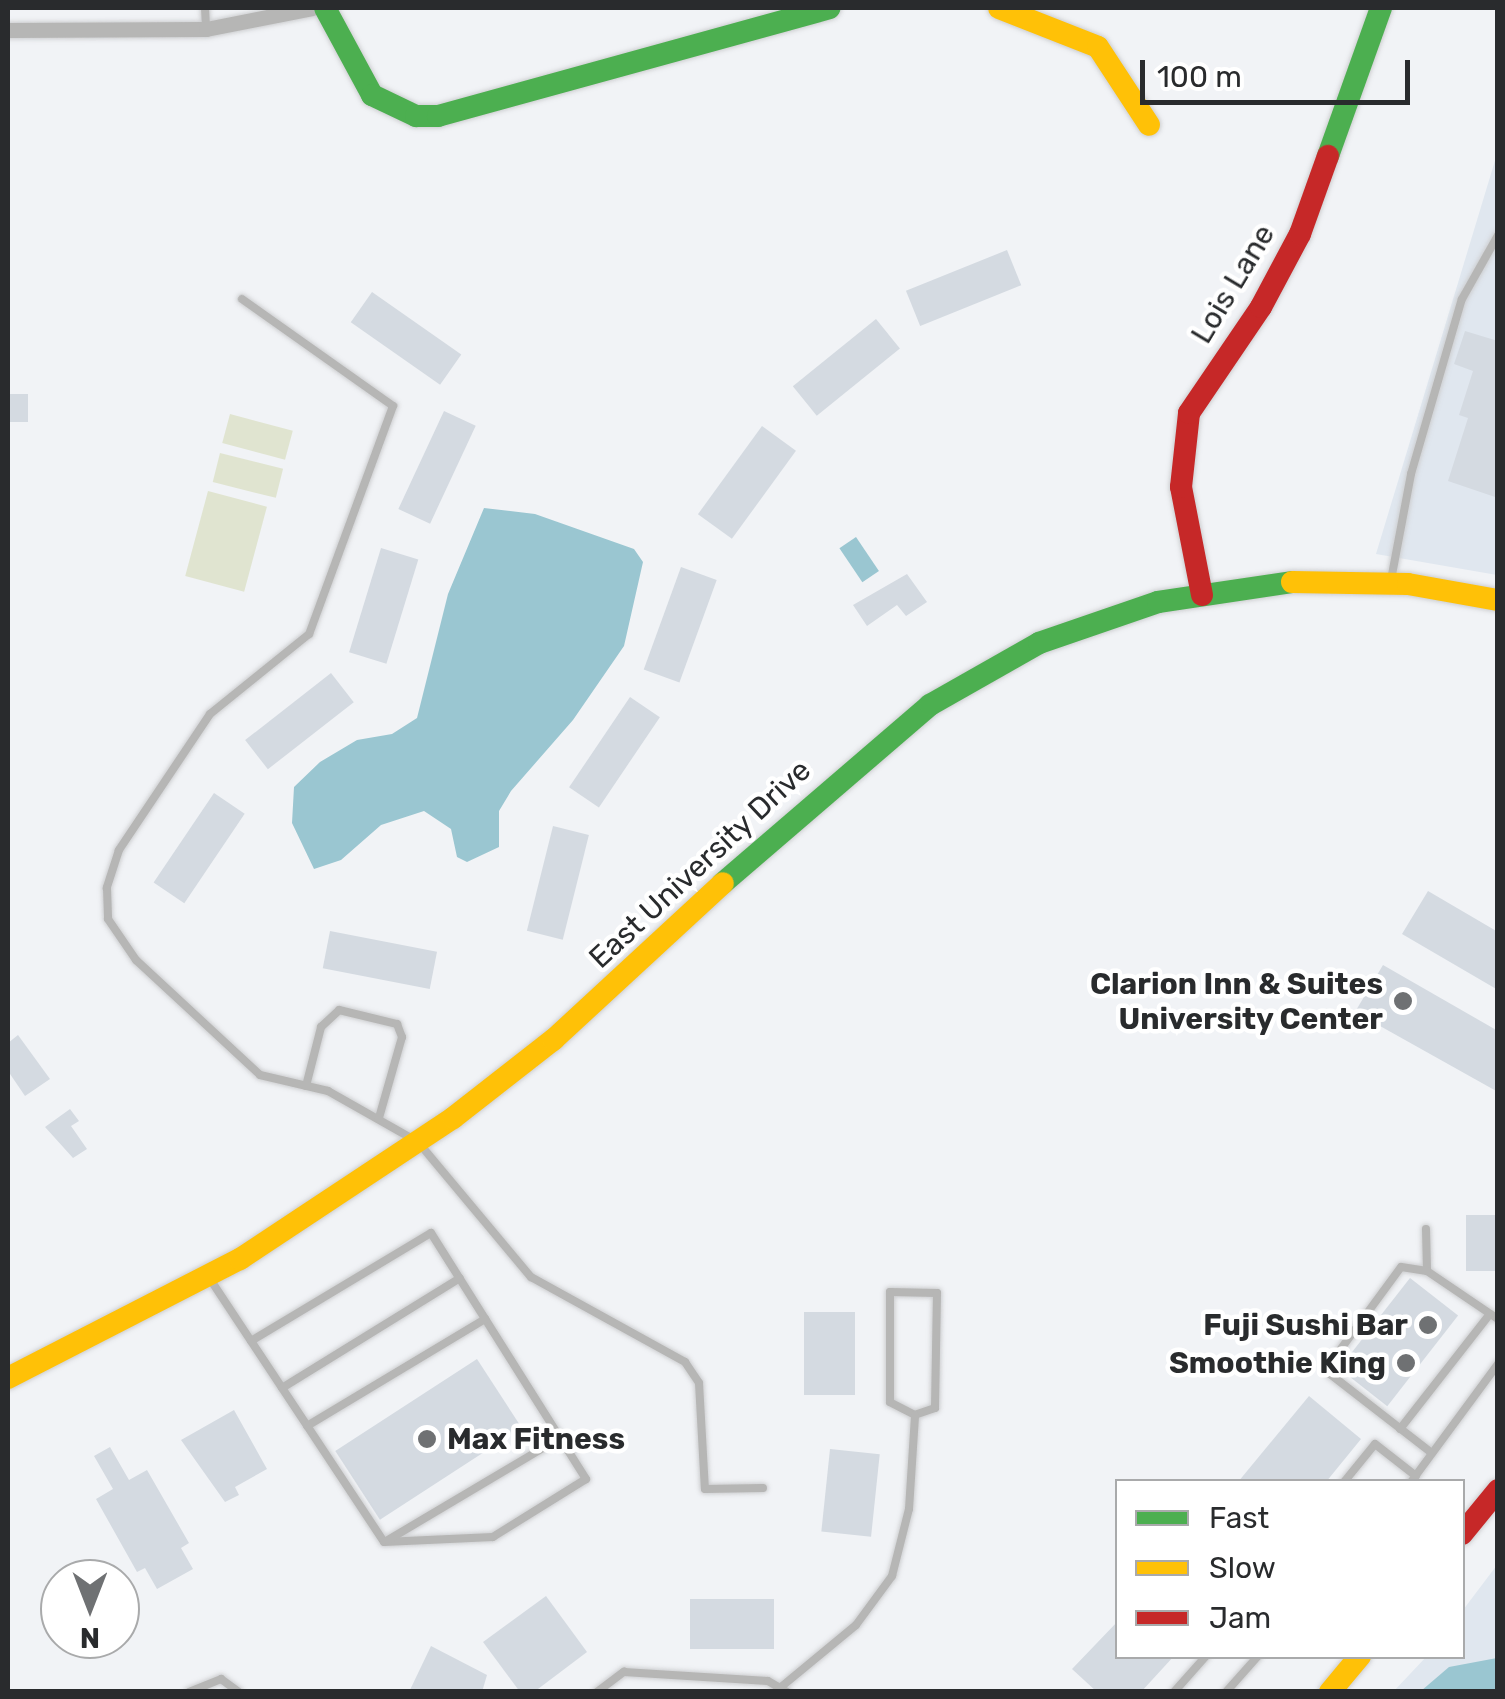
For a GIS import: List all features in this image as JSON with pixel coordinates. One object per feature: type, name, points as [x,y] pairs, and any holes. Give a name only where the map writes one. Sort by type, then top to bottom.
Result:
[{"type":"main road","points":[[325,8],[372,95],[416,116],[438,116],[829,8]]},
{"type":"main road","points":[[999,8],[1098,47],[1149,124]]},
{"type":"main road","name":"Lois Lane","points":[[1202,595],[1180,487],[1189,413],[1261,307],[1300,234],[1381,8]]},
{"type":"main road","name":"East University Drive","points":[[8,1378],[208,1276],[418,1142],[553,1040],[832,783],[930,705],[1039,644],[1158,602],[1282,582],[1390,584],[1498,600]]},
{"type":"main road","points":[[1465,1530],[1498,1490]]},
{"type":"main road","points":[[1330,1692],[1358,1659]]},
{"type":"street","points":[[8,30],[206,29],[312,8]]},
{"type":"lane","points":[[205,8],[206,29]]},
{"type":"lane","points":[[1390,584],[1411,474],[1462,298],[1498,235]]},
{"type":"lane","points":[[242,299],[393,406],[309,634],[210,714],[118,850],[107,888],[108,919],[136,960],[260,1074],[306,1086],[379,1118],[418,1142],[531,1277],[685,1362],[700,1383],[706,1489],[762,1488]]},
{"type":"lane","points":[[306,1086],[321,1027],[339,1010],[397,1024],[402,1038],[379,1118]]},
{"type":"lane","points":[[1426,1229],[1427,1271]]},
{"type":"lane","points":[[251,1341],[432,1233],[586,1479],[493,1536],[384,1542]]},
{"type":"lane","points":[[1400,1429],[1494,1317],[1427,1271],[1400,1267],[1329,1365],[1330,1374],[1400,1429],[1432,1453]]},
{"type":"lane","points":[[208,1276],[384,1542]]},
{"type":"lane","points":[[282,1388],[460,1278]]},
{"type":"lane","points":[[890,1292],[937,1294],[935,1408],[915,1415],[890,1402],[890,1292]]},
{"type":"lane","points":[[308,1426],[485,1318]]},
{"type":"lane","points":[[1347,1479],[1376,1444],[1413,1479],[1498,1364]]},
{"type":"lane","points":[[597,1692],[624,1672],[782,1690],[856,1625],[892,1576],[909,1509],[915,1415]]},
{"type":"lane","points":[[384,1542],[560,1438]]},
{"type":"lane","points":[[1174,1692],[1203,1659]]},
{"type":"lane","points":[[1226,1692],[1255,1659]]},
{"type":"lane","points":[[189,1692],[221,1679],[239,1692]]},
{"type":"shaded area","points":[[1497,154],[1497,575],[1376,554]]},
{"type":"shaded area","points":[[1497,1565],[1497,1691],[1393,1692],[1424,1659],[1465,1659],[1465,1607]]},
{"type":"green space","points":[[230,414],[293,431],[285,460],[222,443]]},
{"type":"green space","points":[[220,453],[283,469],[276,498],[213,482]]},
{"type":"green space","points":[[208,491],[267,507],[244,592],[185,576]]},
{"type":"water","points":[[484,508],[535,514],[634,549],[643,562],[624,646],[573,720],[511,791],[499,811],[499,847],[467,862],[457,857],[451,829],[424,811],[381,825],[341,860],[314,869],[292,823],[294,787],[320,762],[357,740],[392,734],[417,718],[448,594]]},
{"type":"water","points":[[856,537],[879,571],[862,582],[839,548]]},
{"type":"water","points":[[1497,1658],[1497,1691],[1421,1691],[1449,1667]]},
{"type":"building","points":[[1007,250],[1021,285],[920,326],[906,291]]},
{"type":"building","points":[[372,292],[461,355],[440,385],[351,322]]},
{"type":"building","points":[[876,319],[900,349],[817,416],[793,386]]},
{"type":"building","points":[[1465,331],[1498,341],[1498,498],[1448,481],[1468,418],[1459,415],[1473,371],[1454,364]]},
{"type":"building","points":[[8,394],[28,394],[28,422],[8,422]]},
{"type":"building","points":[[444,411],[476,426],[430,524],[398,509]]},
{"type":"building","points":[[762,426],[796,451],[732,539],[698,514]]},
{"type":"building","points":[[381,548],[418,559],[386,664],[349,652]]},
{"type":"building","points":[[681,567],[717,580],[679,682],[644,669]]},
{"type":"building","points":[[907,574],[927,602],[906,616],[897,605],[867,626],[853,605]]},
{"type":"building","points":[[331,673],[354,702],[268,769],[245,740]]},
{"type":"building","points":[[630,697],[660,717],[599,807],[569,787]]},
{"type":"building","points":[[214,793],[245,814],[184,903],[154,883]]},
{"type":"building","points":[[553,826],[589,835],[563,940],[527,931]]},
{"type":"building","points":[[1428,891],[1498,932],[1498,990],[1402,934]]},
{"type":"building","points":[[330,931],[437,952],[430,989],[323,968]]},
{"type":"building","name":"Clarion Inn & Suites University Center","points":[[1383,965],[1498,1031],[1498,1092],[1355,1012]]},
{"type":"building","points":[[18,1035],[50,1079],[25,1096],[8,1071],[8,1043]]},
{"type":"building","points":[[70,1109],[79,1121],[71,1126],[87,1149],[73,1158],[45,1127]]},
{"type":"building","points":[[1466,1215],[1498,1215],[1498,1271],[1466,1271]]},
{"type":"building","points":[[1410,1278],[1458,1316],[1387,1406],[1339,1369]]},
{"type":"building","points":[[804,1312],[855,1312],[855,1395],[804,1395]]},
{"type":"building","name":"Max Fitness","points":[[477,1359],[522,1428],[380,1520],[335,1451]]},
{"type":"building","points":[[1309,1396],[1361,1439],[1328,1479],[1240,1479]]},
{"type":"building","points":[[234,1410],[267,1469],[235,1487],[239,1495],[225,1502],[181,1440]]},
{"type":"building","points":[[110,1447],[129,1480],[147,1470],[189,1543],[181,1548],[193,1569],[157,1589],[145,1568],[140,1570],[140,1559],[130,1559],[96,1499],[113,1489],[94,1456]]},
{"type":"building","points":[[830,1449],[880,1454],[871,1537],[821,1532]]},
{"type":"building","points":[[546,1596],[587,1652],[534,1692],[520,1692],[483,1642]]},
{"type":"building","points":[[690,1599],[774,1599],[774,1649],[690,1649]]},
{"type":"building","points":[[1115,1624],[1115,1659],[1171,1659],[1141,1692],[1097,1692],[1072,1669]]},
{"type":"building","points":[[431,1646],[487,1675],[482,1692],[409,1692]]},
{"type":"traffic: fast","points":[[325,8],[372,95],[416,116],[438,116],[829,8]]},
{"type":"traffic: fast","points":[[1328,156],[1381,8]]},
{"type":"traffic: fast","points":[[723,883],[930,705],[1039,643],[1158,602],[1292,582]]},
{"type":"traffic: slow","points":[[999,8],[1098,47],[1149,125]]},
{"type":"traffic: slow","points":[[1292,582],[1408,584],[1498,600]]},
{"type":"traffic: slow","points":[[8,1378],[240,1259],[453,1118],[553,1040],[723,883]]},
{"type":"traffic: slow","points":[[1330,1692],[1358,1659]]},
{"type":"traffic: jam","points":[[1202,595],[1181,487],[1189,413],[1261,307],[1300,234],[1328,156]]},
{"type":"traffic: jam","points":[[1465,1530],[1498,1490]]},
{"type":"place","name":"Clarion Inn & Suites University Center","points":[[1403,1001]]},
{"type":"place","name":"Fuji Sushi Bar","points":[[1428,1325]]},
{"type":"place","name":"Smoothie King","points":[[1406,1363]]},
{"type":"place","name":"Max Fitness","points":[[427,1439]]}]
